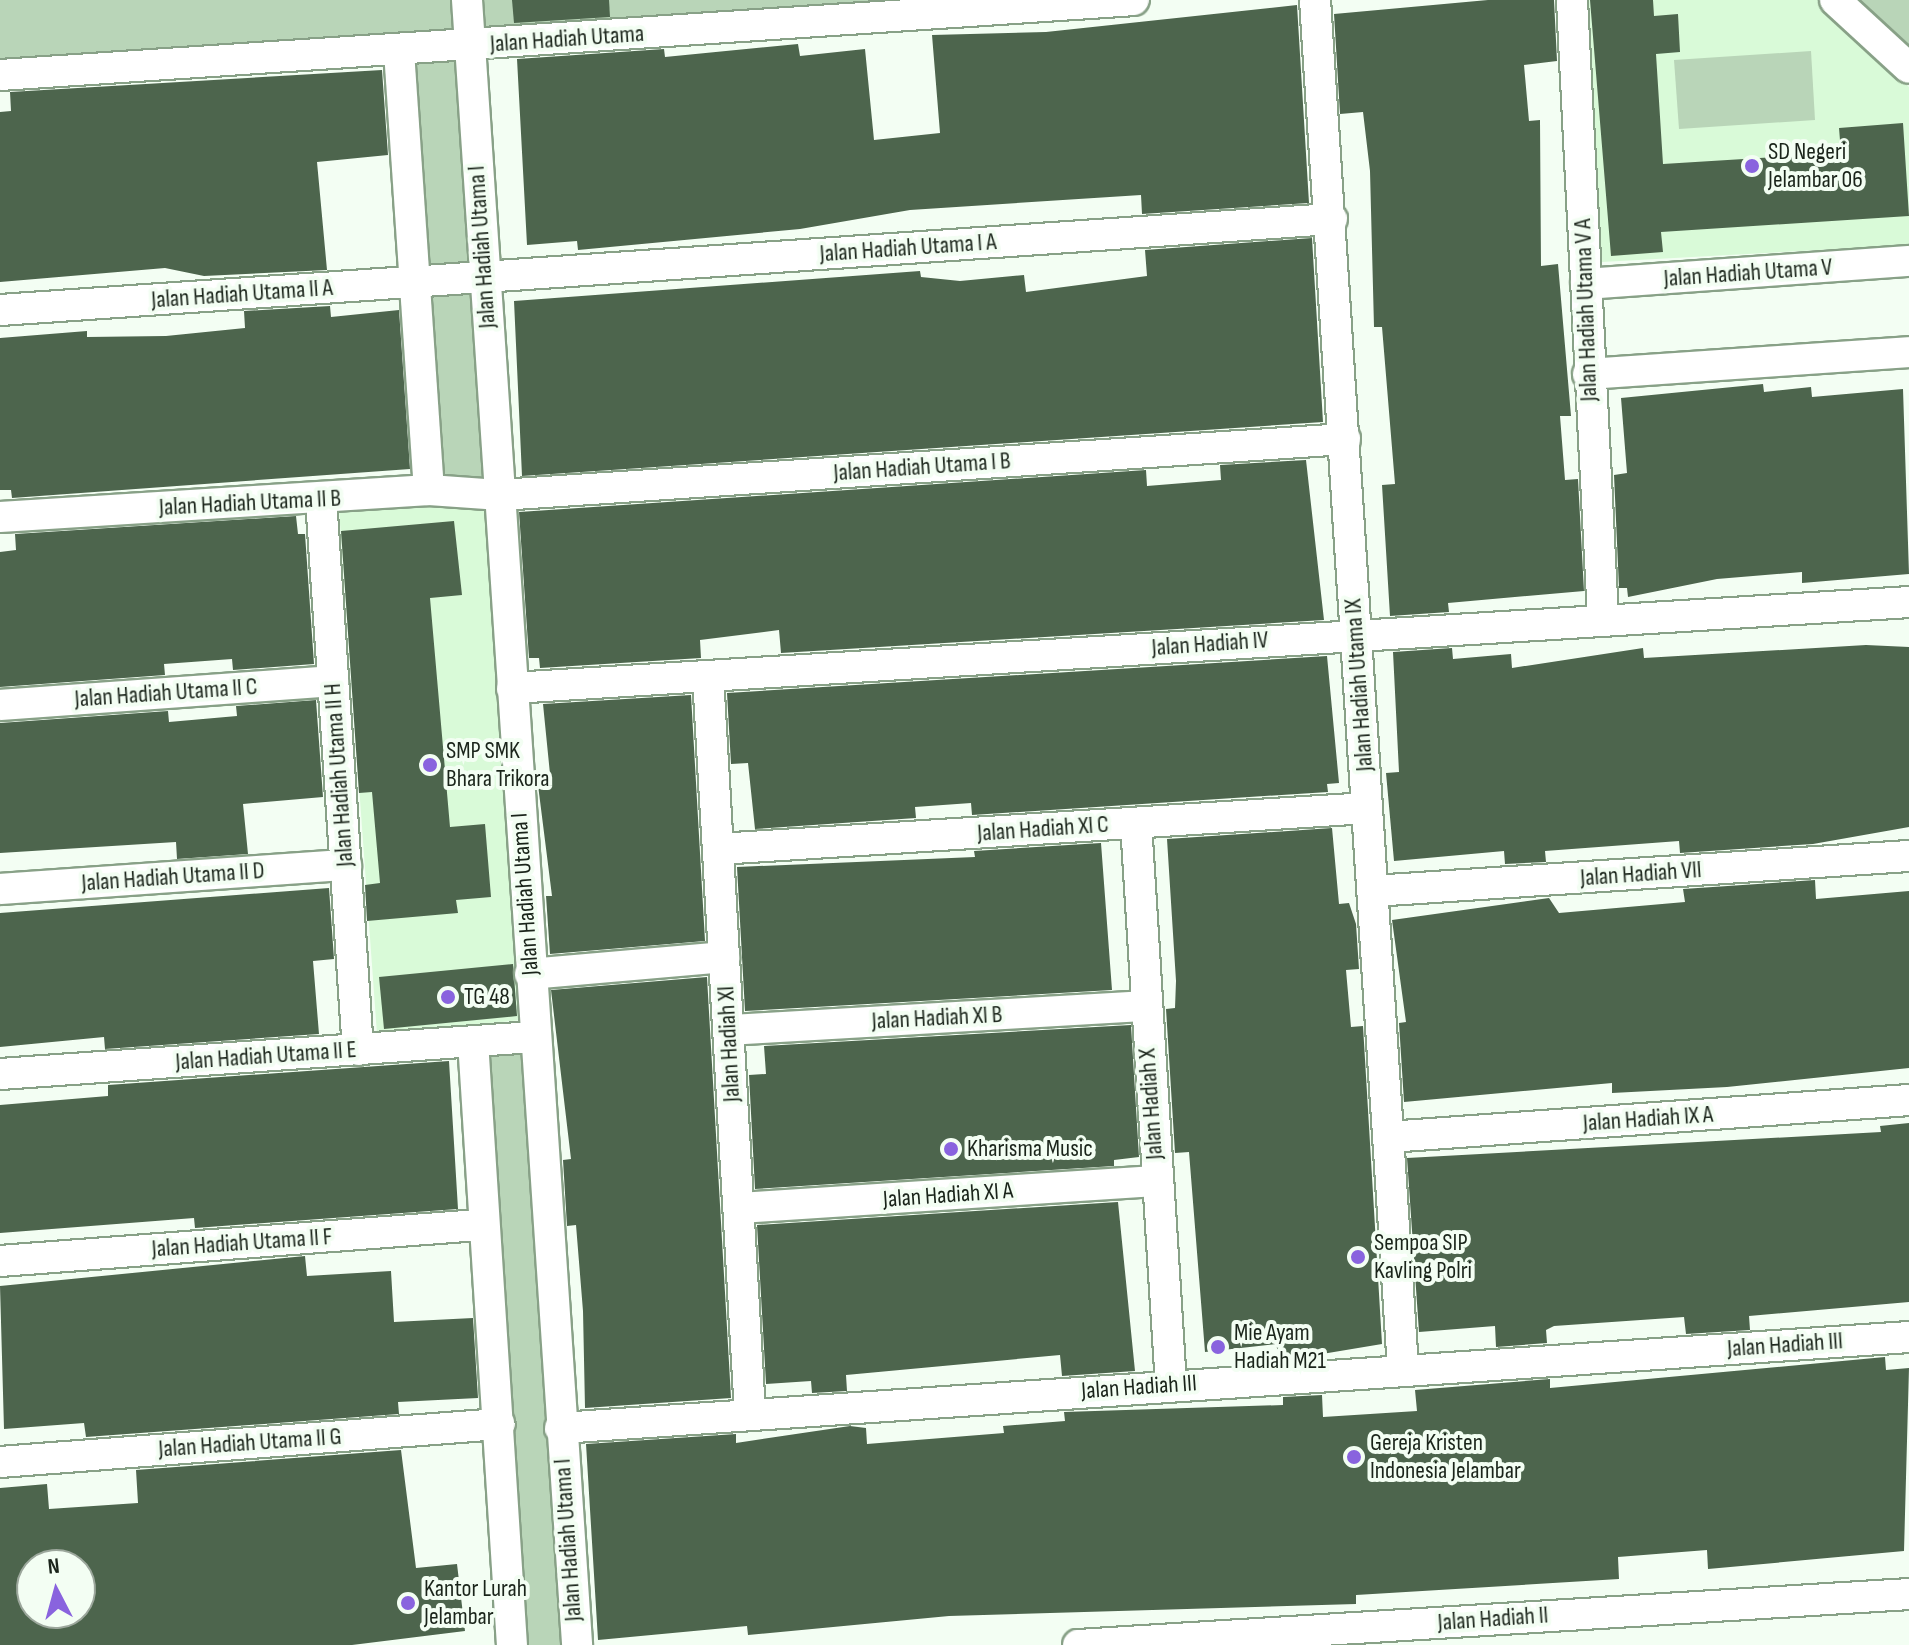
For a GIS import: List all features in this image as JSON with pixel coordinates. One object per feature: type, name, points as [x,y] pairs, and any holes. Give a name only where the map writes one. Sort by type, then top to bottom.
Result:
[{"type":"street","name":"Jalan Hadiah Utama I","points":[[467,0],[533,1037],[577,1645]]},
{"type":"street","name":"Jalan Hadiah Utama","points":[[0,75],[1134,0]]},
{"type":"street","name":"Jalan Hadiah Utama IX","points":[[1315,0],[1332,219],[1355,635],[1403,1369]]},
{"type":"street","name":"Jalan Hadiah Utama V A","points":[[1572,0],[1588,374],[1603,619]]},
{"type":"street","points":[[1835,0],[1909,68]]},
{"type":"street","points":[[399,51],[429,490]]},
{"type":"street","name":"Jalan Hadiah Utama I A","points":[[484,278],[1332,219]]},
{"type":"street","name":"Jalan Hadiah Utama V","points":[[1586,284],[1909,261]]},
{"type":"street","name":"Jalan Hadiah Utama II A","points":[[0,310],[484,278]]},
{"type":"street","points":[[1588,374],[1909,352]]},
{"type":"street","name":"Jalan Hadiah Utama I B","points":[[500,495],[1345,439]]},
{"type":"street","name":"Jalan Hadiah Utama II B","points":[[0,517],[429,490],[500,495]]},
{"type":"street","name":"Jalan Hadiah Utama II H","points":[[321,499],[358,1050]]},
{"type":"street","name":"Jalan Hadiah IV","points":[[512,688],[1909,602]]},
{"type":"street","name":"Jalan Hadiah XI","points":[[708,676],[750,1413]]},
{"type":"street","name":"Jalan Hadiah Utama II C","points":[[0,705],[333,681]]},
{"type":"street","name":"Jalan Hadiah XI C","points":[[718,849],[1367,808]]},
{"type":"street","name":"Jalan Hadiah X","points":[[1136,823],[1171,1385]]},
{"type":"street","name":"Jalan Hadiah VII","points":[[1373,891],[1909,856]]},
{"type":"street","name":"Jalan Hadiah Utama II D","points":[[0,889],[346,865]]},
{"type":"street","points":[[530,974],[724,957]]},
{"type":"street","name":"Jalan Hadiah XI B","points":[[729,1030],[1145,1006]]},
{"type":"street","name":"Jalan Hadiah Utama II E","points":[[0,1074],[533,1037]]},
{"type":"street","points":[[473,1041],[512,1645]]},
{"type":"street","name":"Jalan Hadiah IX A","points":[[1388,1137],[1909,1100]]},
{"type":"street","name":"Jalan Hadiah XI A","points":[[739,1208],[1156,1181]]},
{"type":"street","name":"Jalan Hadiah Utama II F","points":[[0,1261],[484,1225]]},
{"type":"street","name":"Jalan Hadiah III","points":[[560,1428],[1909,1337]]},
{"type":"street","name":"Jalan Hadiah Utama II G","points":[[0,1462],[500,1424]]},
{"type":"street","name":"Jalan Hadiah II","points":[[1078,1645],[1909,1594]]},
{"type":"shaded area","points":[[0,0],[1076,0],[0,67]]},
{"type":"shaded area","name":"SD Negeri Jelambar 06","points":[[1582,0],[1819,0],[1909,87],[1909,245],[1602,262]]},
{"type":"shaded area","points":[[1848,0],[1909,0],[1909,54]]},
{"type":"shaded area","points":[[1811,51],[1815,120],[1679,129],[1674,60]]},
{"type":"shaded area","points":[[464,53],[489,480],[436,473],[405,57]]},
{"type":"shaded area","name":"SMP SMK Bhara Trikora","points":[[484,501],[522,1020],[377,1034],[339,510]]},
{"type":"shaded area","points":[[523,1049],[569,1645],[528,1645],[486,1053]]},
{"type":"building","points":[[512,0],[609,0],[610,17],[514,23]]},
{"type":"building","points":[[1488,0],[1554,0],[1557,61],[1524,65],[1529,121],[1540,120],[1541,266],[1558,264],[1571,416],[1560,416],[1565,480],[1578,479],[1584,591],[1448,603],[1449,612],[1390,616],[1382,485],[1395,484],[1382,327],[1374,327],[1370,171],[1363,112],[1340,114],[1334,14]]},
{"type":"building","points":[[1590,0],[1653,0],[1654,16],[1678,14],[1680,52],[1656,54],[1663,164],[1841,153],[1839,128],[1903,123],[1909,216],[1661,232],[1663,252],[1611,256]]},
{"type":"building","points":[[1297,5],[1309,203],[1142,214],[1141,195],[910,210],[800,229],[578,250],[577,241],[527,245],[517,59],[664,49],[665,57],[798,44],[800,56],[865,49],[874,140],[940,133],[932,35],[1046,32]]},
{"type":"building","points":[[382,70],[388,155],[317,162],[327,270],[204,276],[165,268],[0,282],[0,112],[11,111],[10,92]]},
{"type":"building","points":[[1312,238],[1323,422],[522,476],[514,301],[920,271],[921,277],[960,281],[1024,275],[1026,292],[1147,276],[1145,250]]},
{"type":"building","points":[[330,306],[331,317],[399,310],[410,469],[12,498],[11,490],[0,490],[0,338],[87,331],[87,337],[166,336],[245,328],[244,311]]},
{"type":"building","points":[[1763,384],[1764,392],[1811,387],[1812,397],[1903,389],[1909,574],[1802,583],[1802,572],[1717,579],[1628,597],[1627,588],[1619,588],[1614,475],[1627,473],[1621,398]]},
{"type":"building","points":[[1306,460],[1324,620],[781,653],[779,630],[700,640],[701,658],[540,668],[539,658],[529,658],[519,512],[1146,470],[1147,486],[1221,480],[1220,465]]},
{"type":"building","points":[[296,516],[298,534],[305,534],[314,664],[233,670],[232,659],[164,664],[165,675],[0,687],[0,552],[16,550],[15,534]]},
{"type":"building","name":"SMP SMK Bhara Trikora","points":[[454,521],[462,595],[430,598],[450,827],[485,824],[491,897],[456,900],[458,913],[367,921],[365,885],[380,883],[372,792],[359,793],[341,531]]},
{"type":"building","points":[[1866,645],[1909,647],[1909,827],[1813,844],[1680,853],[1679,841],[1545,851],[1546,862],[1505,864],[1504,851],[1394,861],[1386,773],[1399,772],[1393,652],[1452,648],[1453,659],[1511,654],[1512,668],[1643,648],[1644,658]]},
{"type":"building","points":[[1327,656],[1339,783],[1327,784],[1328,792],[972,815],[971,803],[915,807],[916,818],[755,829],[748,763],[731,764],[727,693]]},
{"type":"building","points":[[691,695],[705,941],[550,954],[546,896],[552,896],[538,785],[551,784],[543,704]]},
{"type":"building","points":[[316,700],[323,797],[243,804],[248,854],[177,859],[176,842],[0,853],[0,723],[168,711],[169,722],[237,716],[236,706]]},
{"type":"building","points":[[1332,828],[1339,904],[1349,903],[1356,924],[1359,969],[1346,970],[1351,1027],[1363,1026],[1382,1344],[1280,1361],[1276,1344],[1205,1352],[1189,1152],[1175,1153],[1166,1009],[1175,1008],[1176,981],[1167,839]]},
{"type":"building","points":[[1101,843],[1112,990],[745,1011],[737,867],[975,857],[974,851]]},
{"type":"building","points":[[1815,880],[1816,899],[1909,891],[1909,1068],[1727,1087],[1612,1093],[1612,1083],[1404,1102],[1399,1023],[1406,1022],[1392,920],[1549,898],[1559,913],[1685,902],[1683,889]]},
{"type":"building","points":[[329,888],[334,959],[313,961],[319,1034],[105,1049],[104,1037],[0,1047],[0,913]]},
{"type":"building","name":"TG 48","points":[[513,964],[517,1016],[384,1029],[379,977]]},
{"type":"building","points":[[707,977],[731,1398],[585,1408],[583,1311],[576,1225],[567,1226],[563,1160],[571,1159],[551,990]]},
{"type":"building","points":[[1131,1025],[1139,1157],[1114,1160],[1114,1166],[755,1189],[749,1075],[766,1074],[764,1046]]},
{"type":"building","points":[[449,1061],[458,1209],[195,1228],[194,1218],[0,1233],[0,1105],[108,1096],[108,1085]]},
{"type":"building","points":[[1909,1123],[1909,1302],[1749,1316],[1750,1330],[1686,1334],[1684,1317],[1554,1326],[1546,1330],[1547,1343],[1496,1347],[1495,1326],[1419,1332],[1407,1158],[1881,1132],[1880,1126]]},
{"type":"building","points":[[1118,1202],[1135,1371],[1062,1376],[1060,1355],[846,1375],[847,1391],[812,1393],[811,1381],[766,1384],[757,1225]]},
{"type":"building","points":[[305,1256],[307,1276],[391,1271],[394,1322],[473,1318],[478,1398],[398,1402],[399,1414],[86,1437],[84,1423],[4,1429],[0,1286]]},
{"type":"building","points":[[1885,1357],[1886,1370],[1909,1368],[1904,1551],[1708,1569],[1707,1550],[1618,1557],[1619,1579],[1356,1595],[1356,1604],[949,1616],[748,1635],[747,1626],[598,1640],[586,1444],[736,1434],[736,1443],[850,1426],[866,1428],[867,1444],[1004,1433],[1003,1426],[1065,1421],[1064,1412],[1283,1405],[1283,1397],[1322,1395],[1323,1417],[1417,1411],[1415,1390],[1550,1379],[1550,1388]]},
{"type":"building","points":[[401,1450],[416,1568],[457,1564],[465,1631],[352,1645],[0,1645],[0,1488],[47,1484],[49,1509],[138,1503],[136,1470]]},
{"type":"place","name":"SD Negeri Jelambar 06","points":[[1752,166]]},
{"type":"place","name":"SMP SMK Bhara Trikora","points":[[430,765]]},
{"type":"place","name":"TG 48","points":[[448,997]]},
{"type":"place","name":"Kharisma Music","points":[[951,1149]]},
{"type":"place","name":"Sempoa SIP Kavling Polri","points":[[1358,1257]]},
{"type":"place","name":"Mie Ayam Hadiah M21","points":[[1218,1347]]},
{"type":"place","name":"Gereja Kristen Indonesia Jelambar","points":[[1354,1457]]},
{"type":"place","name":"Kantor Lurah Jelambar","points":[[408,1603]]}]
